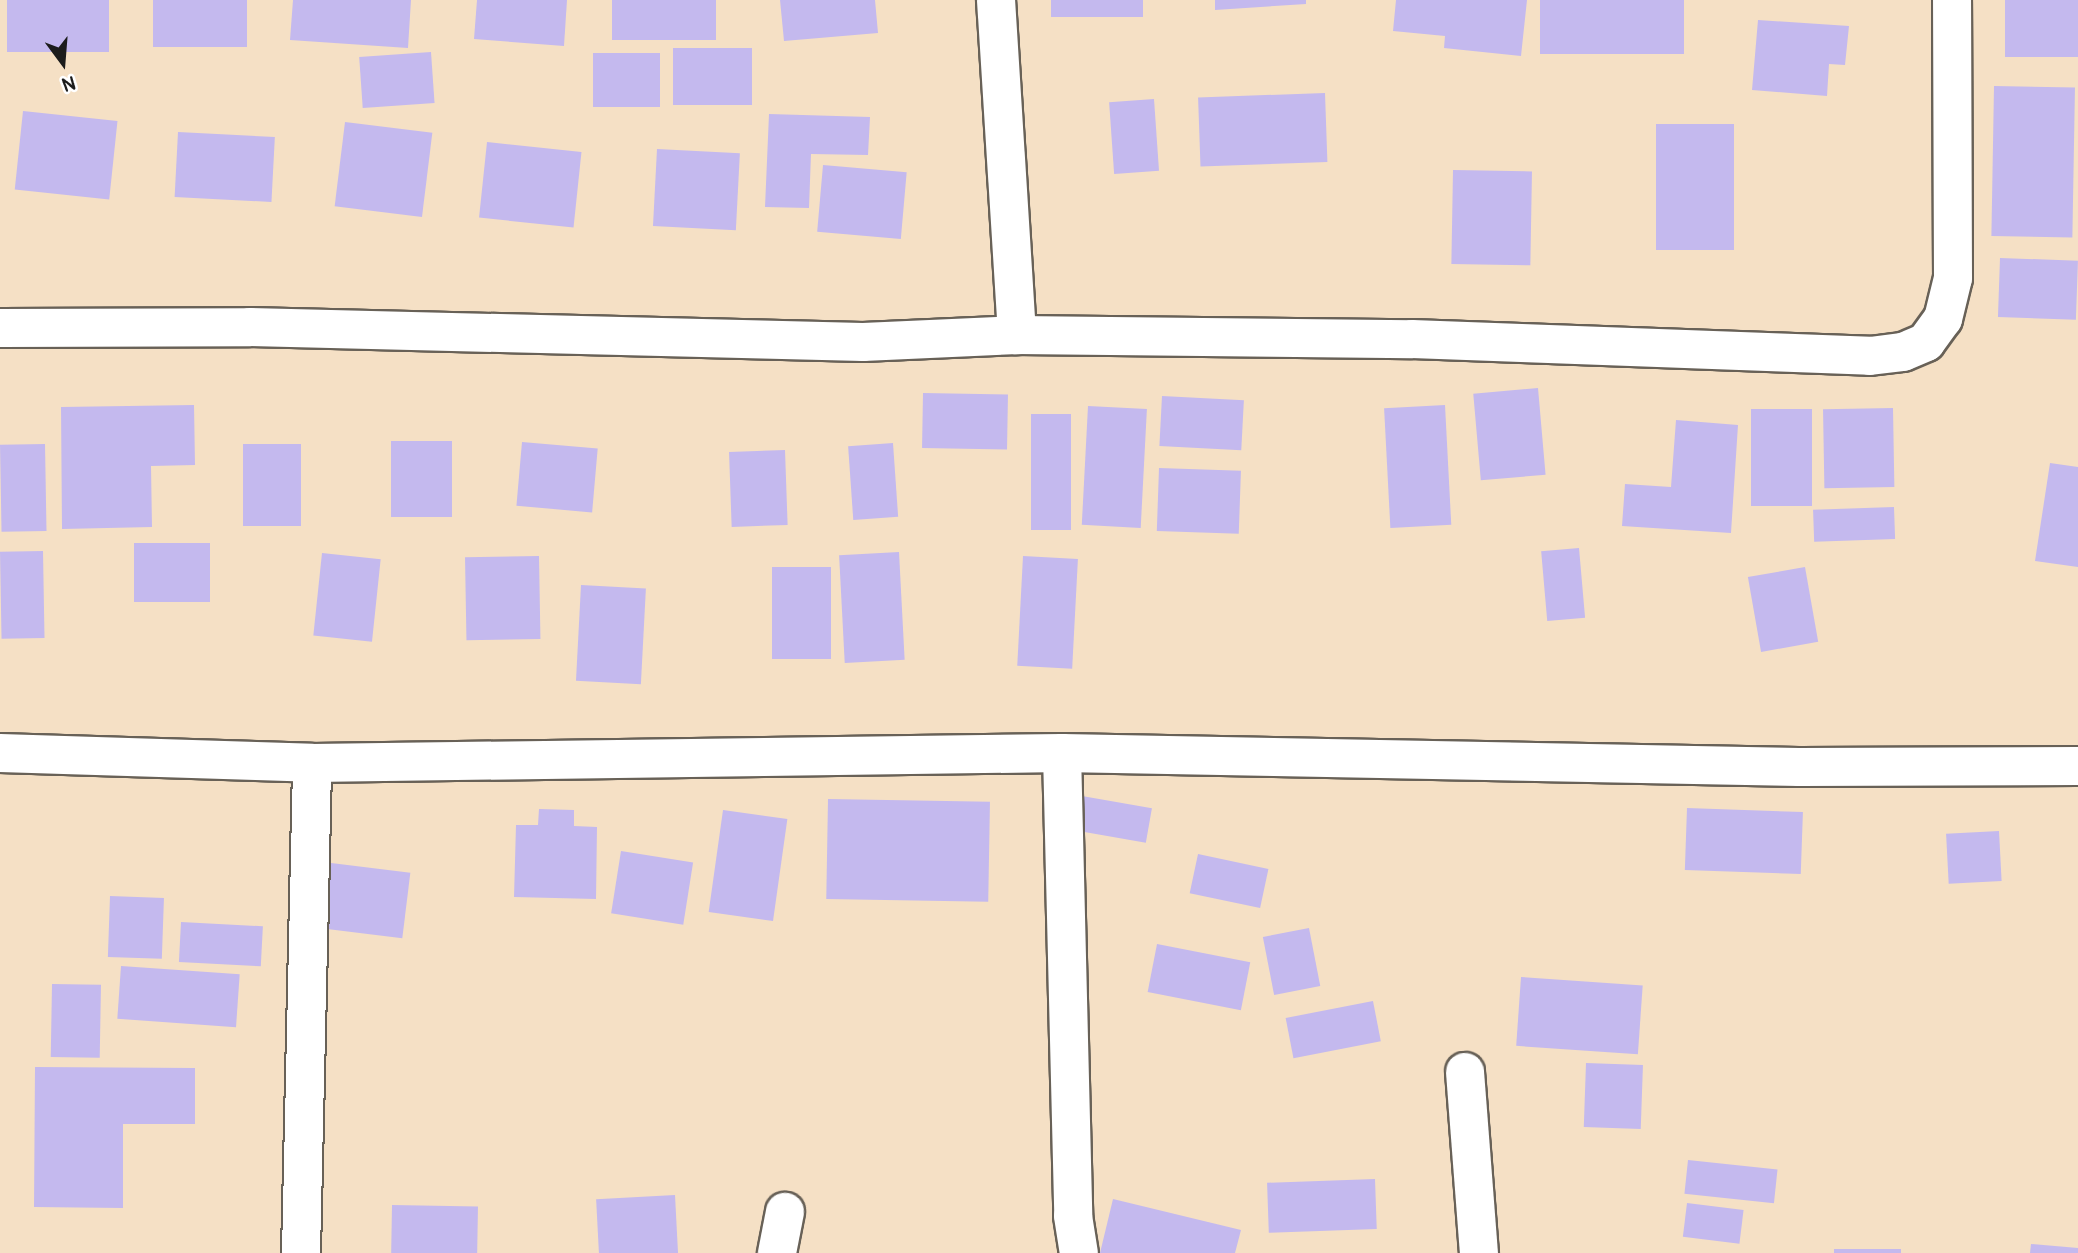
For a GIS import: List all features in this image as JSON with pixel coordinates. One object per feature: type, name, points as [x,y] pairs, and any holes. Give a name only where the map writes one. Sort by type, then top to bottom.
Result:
[{"type":"street","points":[[996,0],[1017,335]]},
{"type":"street","points":[[0,328],[250,327],[863,342],[1017,335],[1412,339],[1870,356],[1903,352],[1926,342],[1943,319],[1953,278],[1952,0]]},
{"type":"street","points":[[0,753],[312,763],[1062,753],[1799,768],[2078,766]]},
{"type":"street","points":[[1062,753],[1073,1216],[1079,1253]]},
{"type":"street","points":[[301,1253],[312,763]]},
{"type":"street","points":[[1465,1072],[1479,1253]]},
{"type":"street","points":[[777,1253],[785,1212]]},
{"type":"building","points":[[7,0],[109,0],[109,52],[7,52]]},
{"type":"building","points":[[153,0],[247,0],[247,47],[153,47]]},
{"type":"building","points":[[293,0],[411,0],[408,48],[290,40]]},
{"type":"building","points":[[477,0],[567,0],[564,46],[474,39]]},
{"type":"building","points":[[612,0],[716,0],[716,40],[612,40]]},
{"type":"building","points":[[780,0],[875,0],[878,33],[784,41]]},
{"type":"building","points":[[1051,0],[1143,0],[1143,17],[1051,17]]},
{"type":"building","points":[[1215,0],[1306,0],[1306,4],[1215,10]]},
{"type":"building","points":[[1396,0],[1527,0],[1521,56],[1444,48],[1445,36],[1393,31]]},
{"type":"building","points":[[1540,0],[1684,0],[1684,54],[1540,54]]},
{"type":"building","points":[[2005,0],[2078,0],[2078,57],[2005,57]]},
{"type":"building","points":[[1758,20],[1849,26],[1845,65],[1829,64],[1827,96],[1752,90]]},
{"type":"building","points":[[673,48],[752,48],[752,105],[673,105]]},
{"type":"building","points":[[431,52],[435,103],[363,108],[359,57]]},
{"type":"building","points":[[593,53],[660,53],[660,107],[593,107]]},
{"type":"building","points":[[1994,86],[2075,87],[2072,237],[1991,236]]},
{"type":"building","points":[[1325,93],[1327,162],[1200,166],[1198,97]]},
{"type":"building","points":[[1154,99],[1159,171],[1114,174],[1109,102]]},
{"type":"building","points":[[23,111],[117,121],[109,199],[15,190]]},
{"type":"building","points":[[769,114],[870,117],[868,155],[811,154],[809,208],[765,207]]},
{"type":"building","points":[[345,122],[432,133],[422,217],[335,206]]},
{"type":"building","points":[[1656,124],[1734,124],[1734,250],[1656,250]]},
{"type":"building","points":[[178,132],[275,137],[271,202],[175,197]]},
{"type":"building","points":[[487,142],[581,152],[574,228],[479,218]]},
{"type":"building","points":[[657,149],[740,153],[736,230],[653,226]]},
{"type":"building","points":[[823,165],[907,172],[901,239],[817,232]]},
{"type":"building","points":[[1453,170],[1532,171],[1530,265],[1451,264]]},
{"type":"building","points":[[2000,258],[2078,261],[2076,320],[1998,317]]},
{"type":"building","points":[[1538,388],[1546,475],[1481,480],[1473,394]]},
{"type":"building","points":[[923,393],[1008,394],[1007,449],[922,448]]},
{"type":"building","points":[[1162,396],[1244,400],[1241,450],[1159,446]]},
{"type":"building","points":[[194,405],[195,465],[151,466],[152,527],[62,529],[61,407]]},
{"type":"building","points":[[1445,405],[1451,525],[1390,528],[1384,408]]},
{"type":"building","points":[[1088,406],[1147,409],[1141,528],[1082,525]]},
{"type":"building","points":[[1893,408],[1894,487],[1824,488],[1823,409]]},
{"type":"building","points":[[1751,409],[1812,409],[1812,506],[1751,506]]},
{"type":"building","points":[[1031,414],[1071,414],[1071,530],[1031,530]]},
{"type":"building","points":[[1676,420],[1738,425],[1731,533],[1622,526],[1625,484],[1671,487]]},
{"type":"building","points":[[391,441],[452,441],[452,517],[391,517]]},
{"type":"building","points":[[522,442],[598,449],[592,512],[516,506]]},
{"type":"building","points":[[893,443],[898,517],[853,520],[848,446]]},
{"type":"building","points":[[45,444],[47,531],[2,532],[0,445]]},
{"type":"building","points":[[243,444],[301,444],[301,526],[243,526]]},
{"type":"building","points":[[785,450],[788,525],[732,527],[729,452]]},
{"type":"building","points":[[2050,463],[2078,467],[2078,567],[2035,561]]},
{"type":"building","points":[[1159,468],[1241,471],[1239,534],[1157,531]]},
{"type":"building","points":[[1894,507],[1895,539],[1814,542],[1813,510]]},
{"type":"building","points":[[134,543],[210,543],[210,602],[134,602]]},
{"type":"building","points":[[1579,548],[1585,618],[1547,621],[1541,551]]},
{"type":"building","points":[[43,551],[45,638],[2,639],[0,552]]},
{"type":"building","points":[[899,552],[905,660],[845,663],[839,555]]},
{"type":"building","points":[[322,553],[381,559],[372,642],[313,636]]},
{"type":"building","points":[[539,556],[540,639],[466,640],[465,557]]},
{"type":"building","points":[[1023,556],[1078,559],[1072,669],[1017,666]]},
{"type":"building","points":[[772,567],[831,567],[831,659],[772,659]]},
{"type":"building","points":[[1805,567],[1818,642],[1761,652],[1748,577]]},
{"type":"building","points":[[581,585],[646,588],[641,684],[576,681]]},
{"type":"building","points":[[1082,796],[1152,808],[1146,843],[1076,830]]},
{"type":"building","points":[[828,799],[990,802],[988,902],[826,899]]},
{"type":"building","points":[[1687,808],[1803,812],[1801,874],[1685,870]]},
{"type":"building","points":[[539,809],[574,810],[574,826],[597,827],[596,899],[514,897],[516,825],[538,825]]},
{"type":"building","points":[[723,810],[787,819],[773,921],[709,912]]},
{"type":"building","points":[[1999,831],[2002,881],[1949,884],[1946,834]]},
{"type":"building","points":[[621,851],[693,862],[683,925],[611,913]]},
{"type":"building","points":[[1198,854],[1268,869],[1260,908],[1190,893]]},
{"type":"building","points":[[323,862],[410,873],[402,938],[315,928]]},
{"type":"building","points":[[110,896],[164,898],[162,959],[108,957]]},
{"type":"building","points":[[181,922],[263,926],[261,966],[179,962]]},
{"type":"building","points":[[1309,928],[1320,986],[1274,995],[1263,937]]},
{"type":"building","points":[[1157,944],[1250,962],[1241,1010],[1148,992]]},
{"type":"building","points":[[121,966],[240,974],[236,1027],[117,1019]]},
{"type":"building","points":[[1521,977],[1643,986],[1638,1054],[1516,1046]]},
{"type":"building","points":[[52,984],[101,985],[100,1058],[51,1057]]},
{"type":"building","points":[[1373,1001],[1381,1041],[1293,1058],[1286,1018]]},
{"type":"building","points":[[1586,1063],[1643,1065],[1641,1129],[1584,1127]]},
{"type":"building","points":[[35,1067],[195,1068],[195,1124],[123,1124],[123,1208],[34,1207]]},
{"type":"building","points":[[1688,1160],[1778,1169],[1774,1203],[1684,1194]]},
{"type":"building","points":[[1375,1179],[1377,1229],[1269,1233],[1267,1183]]},
{"type":"building","points":[[675,1195],[678,1253],[599,1253],[596,1199]]},
{"type":"building","points":[[1113,1199],[1241,1230],[1235,1253],[1100,1253]]},
{"type":"building","points":[[1687,1203],[1744,1210],[1739,1244],[1683,1237]]},
{"type":"building","points":[[392,1205],[478,1207],[477,1253],[391,1253]]},
{"type":"building","points":[[2031,1244],[2078,1248],[2078,1253],[2030,1253]]},
{"type":"building","points":[[1834,1249],[1901,1249],[1901,1253],[1834,1253]]}]
